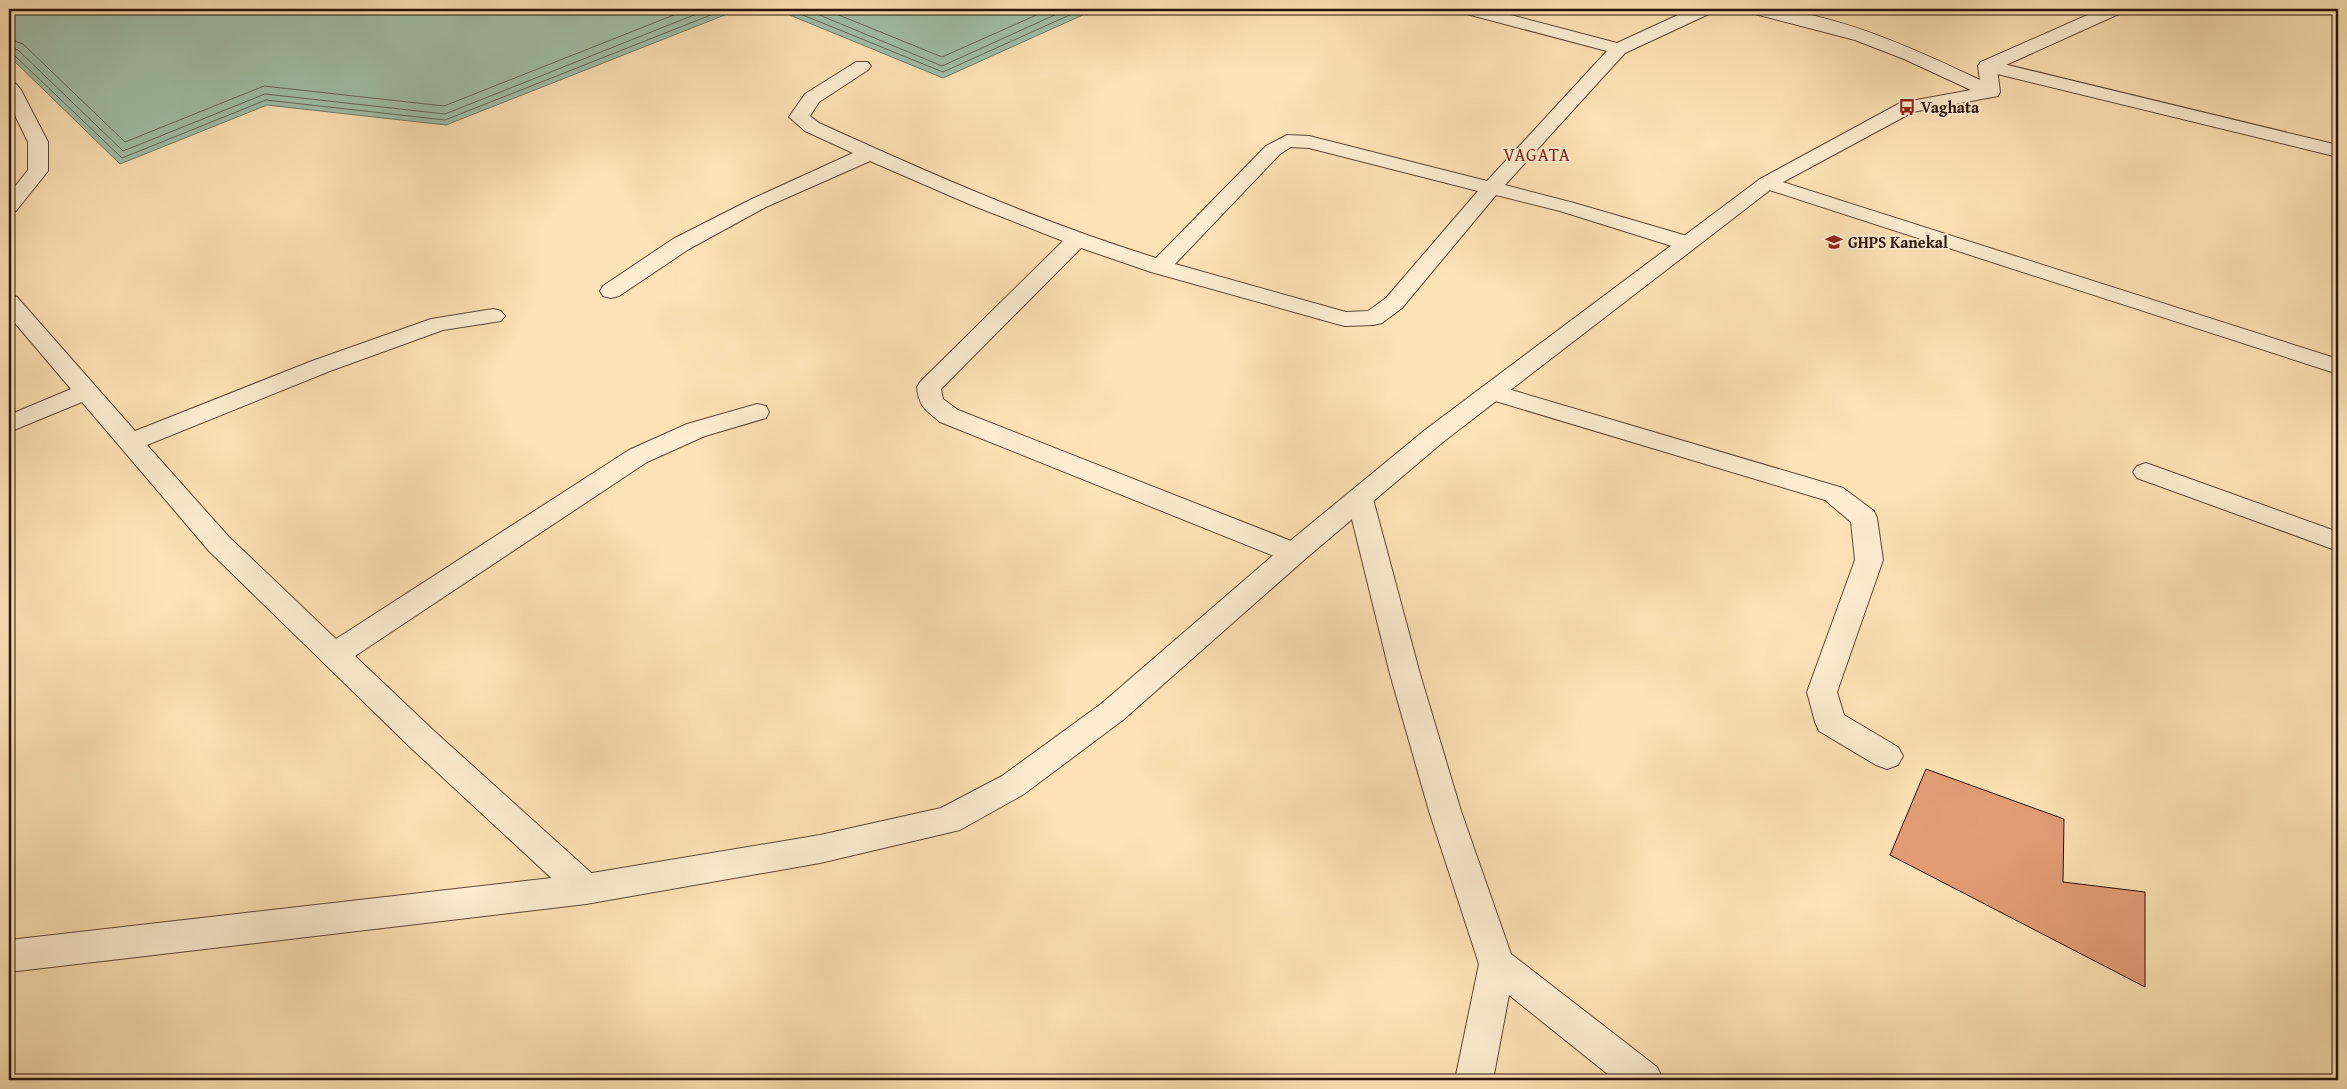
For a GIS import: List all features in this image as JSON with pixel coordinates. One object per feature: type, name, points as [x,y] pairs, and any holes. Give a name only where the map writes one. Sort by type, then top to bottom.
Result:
[{"type":"street","points":[[1469,9],[1619,49]]},
{"type":"street","points":[[862,66],[812,98],[799,118],[812,127],[956,192],[1077,239],[1159,266],[1345,320],[1374,318],[1394,303],[1491,188],[1619,49],[1705,9]]},
{"type":"street","points":[[1757,9],[1810,21],[1862,37],[1925,61],[1989,79],[2338,151]]},
{"type":"street","points":[[9,956],[586,889],[820,849],[948,820],[1013,786],[1112,712],[1294,553],[1360,500],[1434,436],[1767,183],[1907,107],[1989,79],[2115,9]]},
{"type":"street","points":[[9,88],[12,90],[38,142],[38,171],[9,207]]},
{"type":"street","points":[[1159,266],[1273,150],[1287,141],[1309,142],[1567,207],[1686,243]]},
{"type":"street","points":[[611,290],[681,244],[759,203],[870,154]]},
{"type":"street","points":[[1767,183],[2338,366]]},
{"type":"street","points":[[1077,239],[928,387],[931,402],[949,416],[1294,553]]},
{"type":"street","points":[[9,302],[219,544],[422,739],[586,889]]},
{"type":"street","points":[[131,442],[321,366],[430,328],[493,316]]},
{"type":"street","points":[[9,424],[87,391]]},
{"type":"street","points":[[1491,392],[1834,494],[1864,518],[1869,560],[1822,692],[1830,722],[1887,756]]},
{"type":"street","points":[[334,655],[638,456],[696,430],[758,412]]},
{"type":"street","points":[[2146,472],[2338,542]]},
{"type":"street","points":[[1360,500],[1405,674],[1439,792],[1497,964],[1474,1080]]},
{"type":"street","points":[[1497,964],[1644,1080]]},
{"type":"water","points":[[9,9],[740,9],[446,125],[267,105],[120,164],[9,56]]},
{"type":"water","points":[[775,9],[1096,9],[943,78]]},
{"type":"building","points":[[1926,769],[2064,819],[2063,882],[2145,892],[2145,987],[1890,855]]},
{"type":"place","name":"Vaghata","points":[[1907,107]]},
{"type":"place","name":"GHPS Kanekal","points":[[1834,242]]},
{"type":"district","name":"VAGATA","points":[[1537,155]]}]
